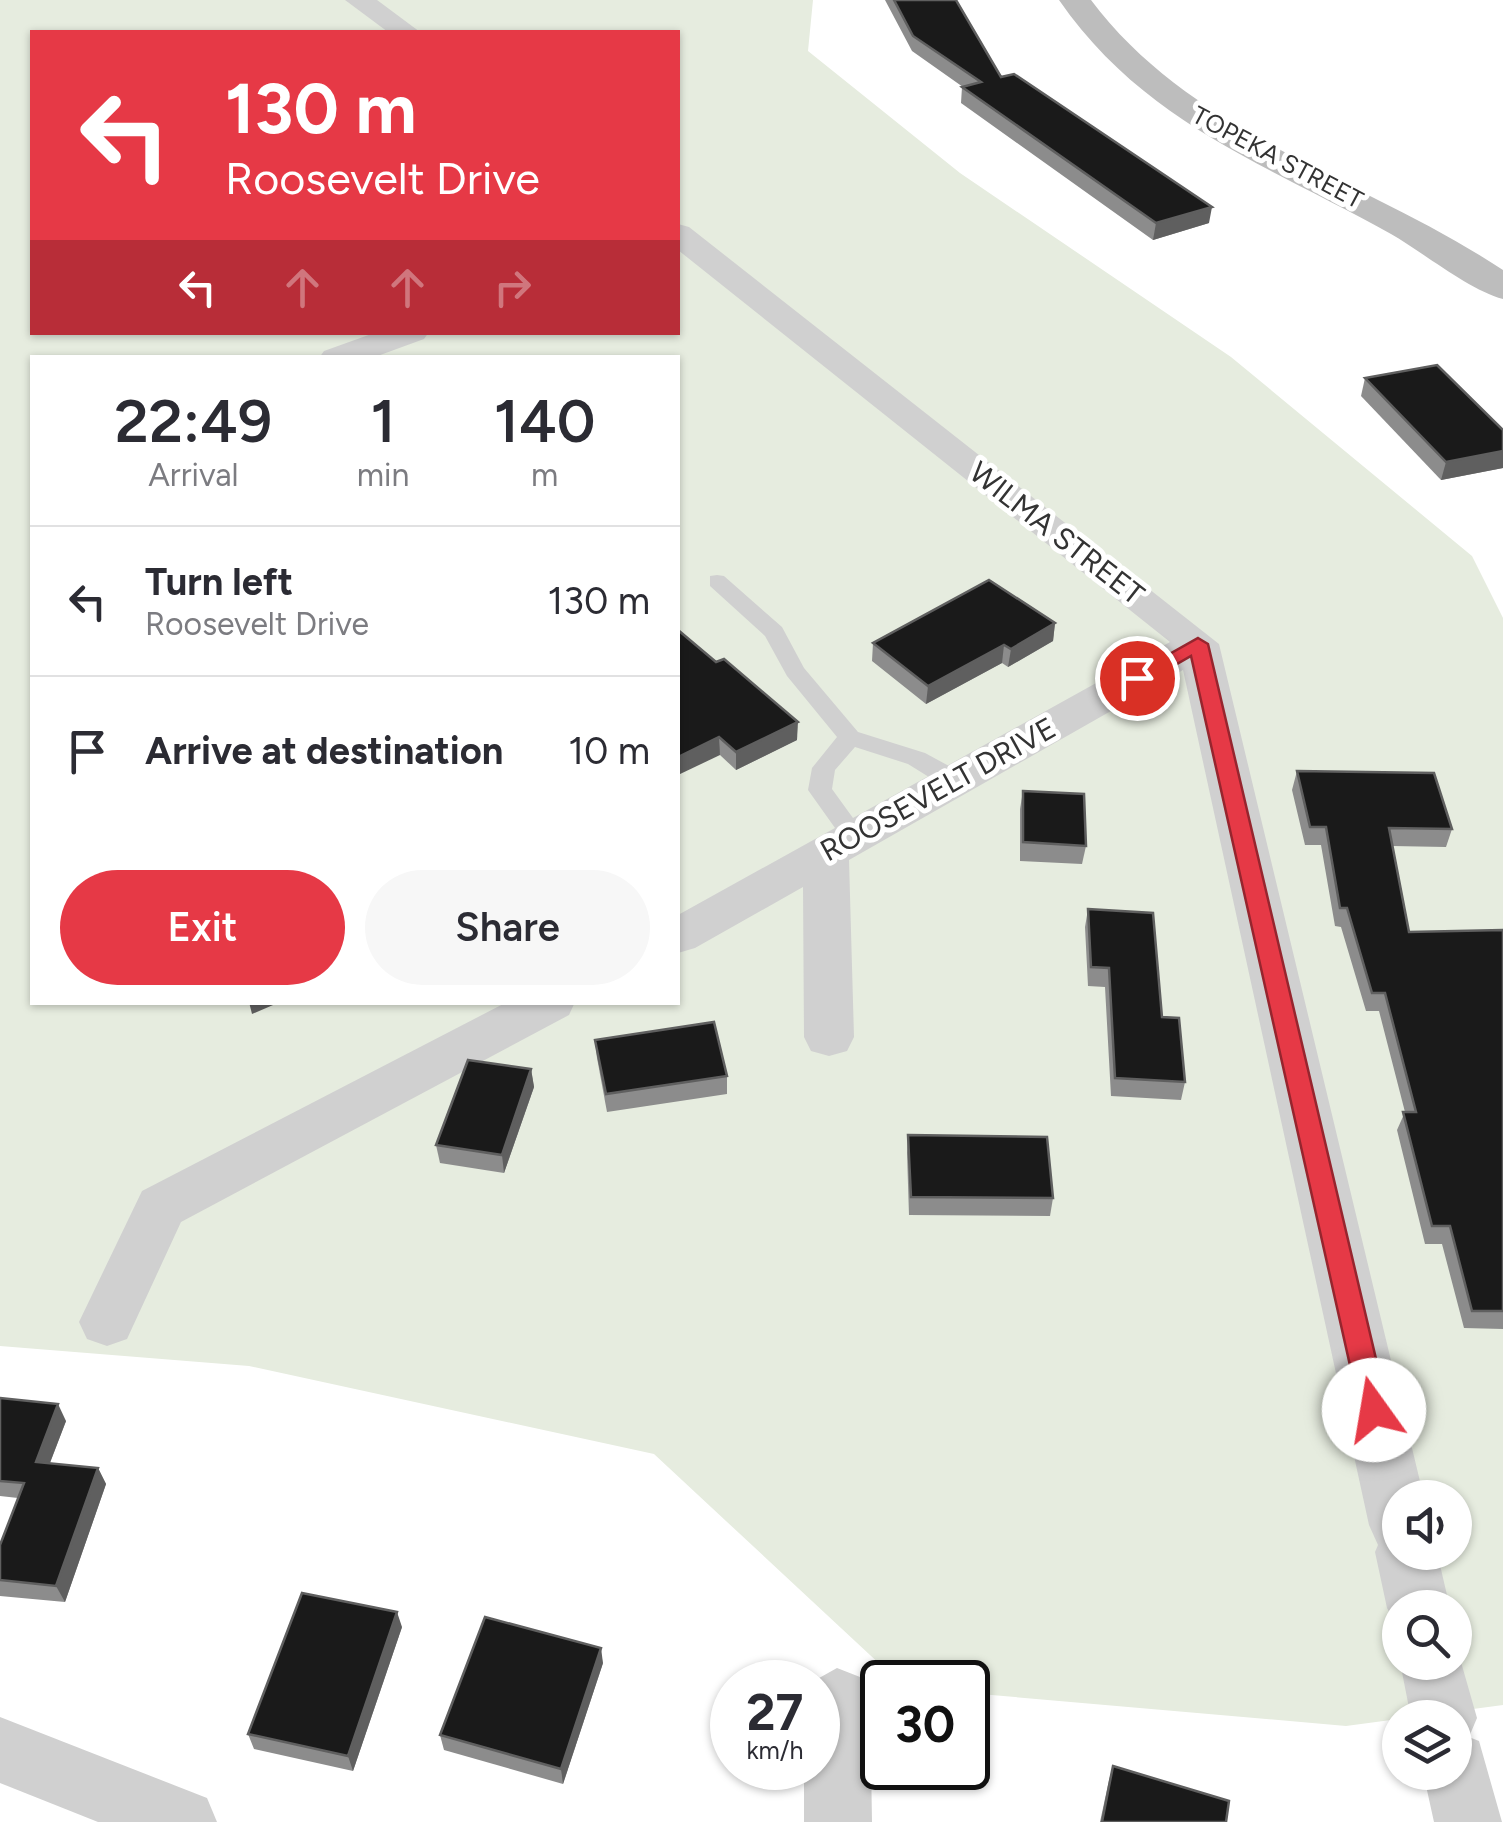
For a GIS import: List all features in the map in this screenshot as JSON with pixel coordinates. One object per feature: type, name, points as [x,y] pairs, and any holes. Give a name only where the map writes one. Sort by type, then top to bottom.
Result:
[{"type":"street","points":[[359,0],[403,30]]},
{"type":"street","name":"TOPEKA STREET","points":[[1075,0],[1103,39],[1173,99],[1438,243],[1503,286]]},
{"type":"street","name":"WILMA STREET","points":[[681,240],[1198,644]]},
{"type":"street","points":[[345,355],[403,335]]},
{"type":"street","points":[[1198,644],[1390,1480]]},
{"type":"street","name":"ROOSEVELT DRIVE","points":[[680,935],[1198,644]]},
{"type":"street","points":[[829,1037],[840,844]]},
{"type":"street","points":[[107,1322],[162,1207],[545,1005]]},
{"type":"street","points":[[0,1750],[182,1822]]},
{"type":"street","points":[[838,1790],[838,1822]]},
{"type":"street","points":[[1461,1790],[1468,1822]]},
{"type":"lane","points":[[717,581],[774,632],[795,671],[850,737],[932,763],[952,781]]},
{"type":"lane","points":[[840,844],[820,790],[824,768],[850,737]]},
{"type":"shaded area","points":[[0,0],[813,0],[808,51],[960,173],[1231,357],[1472,556],[1503,618],[1503,1705],[1472,1709],[1472,1700],[1382,1700],[1382,1721],[1346,1726],[990,1695],[990,1660],[875,1660],[654,1454],[249,1366],[0,1346]]},
{"type":"building","points":[[894,0],[956,0],[1001,77],[1014,74],[1212,207],[1156,223],[962,87],[981,82],[913,36]]},
{"type":"building","points":[[1437,365],[1503,430],[1503,451],[1446,462],[1365,378]]},
{"type":"building","points":[[989,580],[1055,623],[1011,649],[1004,645],[928,686],[873,643]]},
{"type":"building","points":[[680,632],[716,662],[724,659],[798,722],[736,752],[719,737],[680,756]]},
{"type":"building","points":[[1297,771],[1434,773],[1452,829],[1389,828],[1409,932],[1503,930],[1503,1311],[1472,1311],[1450,1226],[1432,1226],[1403,1112],[1416,1112],[1385,993],[1372,993],[1347,908],[1340,908],[1326,827],[1310,827]]},
{"type":"building","points":[[1023,791],[1084,794],[1086,846],[1023,842]]},
{"type":"building","points":[[1088,909],[1153,913],[1162,1017],[1179,1018],[1185,1082],[1115,1078],[1109,968],[1091,967]]},
{"type":"building","points":[[714,1022],[727,1076],[606,1094],[595,1040]]},
{"type":"building","points":[[468,1060],[531,1069],[502,1155],[436,1145]]},
{"type":"building","points":[[908,1135],[1047,1137],[1053,1198],[911,1197]]},
{"type":"building","points":[[0,1398],[58,1404],[36,1462],[98,1468],[56,1586],[0,1580],[0,1545],[24,1483],[0,1481]]},
{"type":"building","points":[[302,1593],[397,1612],[348,1756],[248,1734]]},
{"type":"building","points":[[485,1617],[601,1648],[561,1769],[440,1735]]},
{"type":"building","points":[[1113,1766],[1229,1801],[1226,1822],[1102,1822]]},
{"type":"route","points":[[1137,678],[1198,644],[1374,1410]]}]
